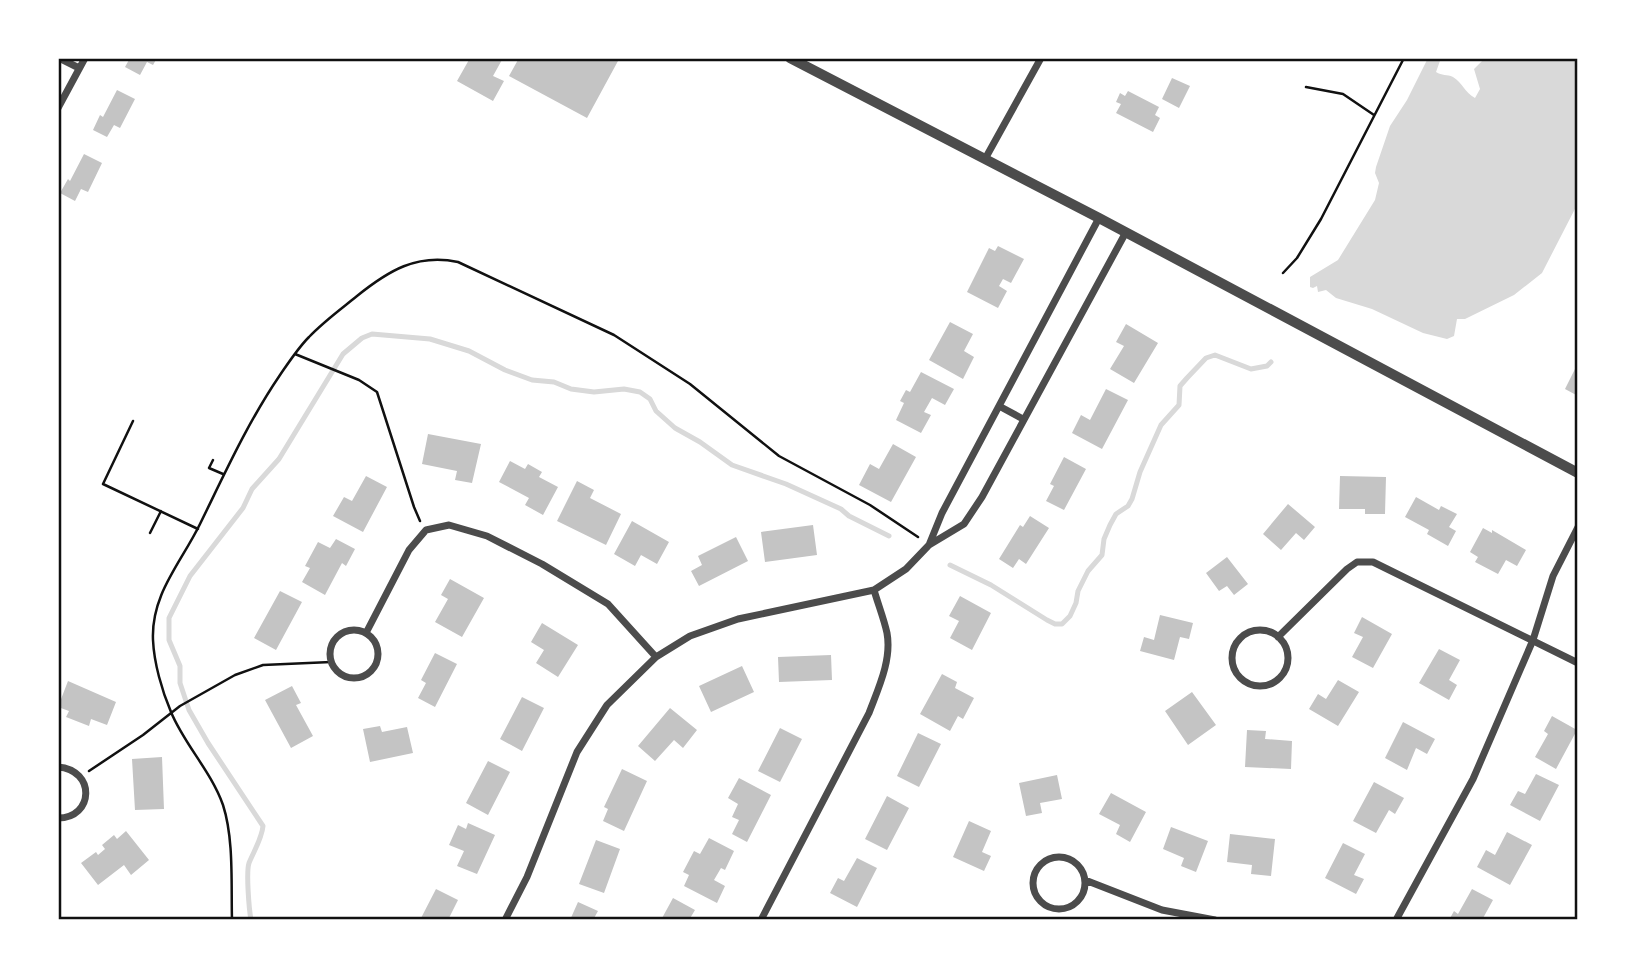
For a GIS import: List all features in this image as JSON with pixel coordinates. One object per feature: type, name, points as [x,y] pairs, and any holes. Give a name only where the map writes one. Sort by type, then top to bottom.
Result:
[{"type":"street","points":[[59,58],[79,68]]},
{"type":"street","points":[[58,108],[85,58]]},
{"type":"street","points":[[790,58],[1099,218],[1578,474]]},
{"type":"street","points":[[985,159],[1041,58]]},
{"type":"street","points":[[929,545],[942,513],[1099,218]]},
{"type":"street","points":[[505,920],[527,877],[577,752],[607,705],[656,657],[690,636],[738,619],[874,590],[906,569],[929,545],[964,524],[982,497],[1125,232]]},
{"type":"street","points":[[999,406],[1023,419]]},
{"type":"street","points":[[366,633],[409,550],[426,530],[449,525],[487,536],[542,564],[608,604],[656,657]]},
{"type":"street","points":[[1396,920],[1473,779],[1533,640],[1553,576],[1578,527]]},
{"type":"street","points":[[1279,637],[1347,569],[1357,562],[1373,562],[1578,663]]},
{"type":"street","points":[[761,920],[869,713],[882,678],[887,658],[887,635],[874,590]]},
{"type":"street","points":[[356,629],[376,642],[376,666],[364,677],[348,678],[341,675],[331,662],[331,646],[341,634],[356,629]]},
{"type":"street","points":[[1258,630],[1269,631],[1279,637],[1287,656],[1286,667],[1280,676],[1272,683],[1261,685],[1250,684],[1241,678],[1234,670],[1232,659],[1239,639],[1248,632],[1258,630]]},
{"type":"street","points":[[58,767],[66,768],[80,776],[86,790],[82,806],[69,817],[58,818]]},
{"type":"street","points":[[1056,857],[1076,862],[1085,880],[1084,891],[1079,900],[1061,909],[1042,903],[1035,895],[1032,885],[1039,866],[1046,859],[1056,857]]},
{"type":"street","points":[[1085,880],[1162,910],[1215,920]]},
{"type":"path","points":[[1283,273],[1297,258],[1321,219],[1404,58]]},
{"type":"path","points":[[1306,87],[1343,94],[1374,115]]},
{"type":"path","points":[[232,920],[230,836],[222,802],[171,713],[157,666],[153,641],[154,618],[165,583],[198,529],[246,430],[295,354],[331,317],[402,265],[426,260],[458,262],[614,335],[690,384],[779,456],[870,505],[929,545]]},
{"type":"path","points":[[295,354],[359,380],[377,392],[414,507],[426,530]]},
{"type":"path","points":[[132,421],[103,484],[198,529]]},
{"type":"path","points":[[213,460],[209,467],[223,474]]},
{"type":"path","points":[[150,533],[161,511]]},
{"type":"path","points":[[80,776],[143,735],[180,706],[235,675],[263,665],[331,662]]},
{"type":"shaded area","points":[[1428,58],[1441,58],[1436,72],[1453,77],[1475,98],[1480,89],[1474,69],[1485,58],[1578,58],[1578,203],[1542,273],[1514,295],[1465,319],[1457,319],[1454,336],[1447,339],[1423,333],[1372,309],[1336,298],[1326,290],[1318,292],[1317,286],[1310,287],[1310,277],[1338,260],[1375,200],[1379,183],[1376,167],[1390,126],[1407,100]]},
{"type":"building","points":[[130,58],[157,58],[153,65],[147,62],[140,75],[125,67]]},
{"type":"building","points":[[470,58],[503,58],[493,76],[504,81],[493,101],[457,81]]},
{"type":"building","points":[[519,58],[612,58],[618,61],[587,118],[509,76]]},
{"type":"building","points":[[1172,78],[1190,86],[1179,108],[1162,99]]},
{"type":"building","points":[[117,90],[135,99],[120,128],[114,125],[107,137],[93,130]]},
{"type":"building","points":[[1128,91],[1159,107],[1155,115],[1160,118],[1153,132],[1116,113],[1121,104],[1116,102],[1120,93],[1125,96]]},
{"type":"building","points":[[84,154],[102,163],[88,192],[81,189],[75,201],[60,193],[68,179],[70,181]]},
{"type":"building","points":[[998,246],[1024,259],[1011,283],[1003,279],[999,286],[1007,291],[998,308],[967,292],[989,248],[995,251]]},
{"type":"building","points":[[950,322],[973,334],[964,351],[974,357],[963,379],[929,360]]},
{"type":"building","points":[[1126,324],[1158,343],[1134,383],[1110,369],[1124,346],[1116,342]]},
{"type":"building","points":[[1578,363],[1578,396],[1565,389]]},
{"type":"building","points":[[921,372],[954,389],[945,405],[932,398],[924,412],[931,415],[921,433],[896,420],[904,403],[900,401],[906,390],[910,392]]},
{"type":"building","points":[[1106,389],[1128,400],[1102,449],[1072,433],[1081,415],[1090,420]]},
{"type":"building","points":[[428,434],[481,444],[472,483],[455,480],[457,471],[422,464]]},
{"type":"building","points":[[893,444],[916,457],[891,502],[859,485],[870,464],[879,469]]},
{"type":"building","points":[[1064,457],[1086,469],[1064,510],[1046,501],[1054,486],[1050,484]]},
{"type":"building","points":[[510,461],[525,469],[528,464],[542,472],[539,477],[558,487],[543,515],[525,505],[529,498],[499,482]]},
{"type":"building","points":[[366,476],[387,487],[363,532],[333,516],[344,497],[352,501]]},
{"type":"building","points":[[1340,476],[1386,477],[1385,514],[1365,514],[1365,509],[1339,509]]},
{"type":"building","points":[[577,481],[594,490],[590,498],[621,514],[606,545],[557,521]]},
{"type":"building","points":[[1416,497],[1439,510],[1441,506],[1457,514],[1449,527],[1456,531],[1448,546],[1427,534],[1429,530],[1405,517]]},
{"type":"building","points":[[1288,504],[1315,527],[1304,540],[1296,533],[1281,550],[1263,534]]},
{"type":"building","points":[[1030,516],[1049,528],[1026,564],[1019,559],[1013,568],[999,559],[1020,525],[1023,527]]},
{"type":"building","points":[[632,521],[669,542],[657,564],[641,555],[635,566],[614,554]]},
{"type":"building","points":[[813,525],[817,555],[765,562],[761,532]]},
{"type":"building","points":[[1483,528],[1492,533],[1492,530],[1526,550],[1517,566],[1506,560],[1498,574],[1475,562],[1478,557],[1470,552]]},
{"type":"building","points":[[736,537],[748,561],[699,586],[691,571],[702,565],[698,556]]},
{"type":"building","points":[[336,539],[355,549],[346,566],[342,563],[325,595],[302,582],[310,568],[305,566],[318,542],[330,548]]},
{"type":"building","points":[[1227,557],[1248,584],[1234,595],[1227,586],[1219,591],[1206,573]]},
{"type":"building","points":[[450,579],[484,598],[462,637],[435,622],[448,599],[441,595]]},
{"type":"building","points":[[280,591],[302,602],[276,650],[254,638]]},
{"type":"building","points":[[960,596],[991,613],[972,650],[950,638],[959,621],[949,616]]},
{"type":"building","points":[[1160,615],[1193,623],[1189,639],[1180,637],[1174,660],[1140,651],[1144,637],[1154,640]]},
{"type":"building","points":[[1362,617],[1392,634],[1373,668],[1352,657],[1363,637],[1354,633]]},
{"type":"building","points":[[542,623],[578,645],[558,677],[536,663],[544,650],[531,642]]},
{"type":"building","points":[[1439,649],[1460,660],[1449,680],[1457,685],[1449,700],[1419,683]]},
{"type":"building","points":[[435,653],[457,664],[435,707],[418,698],[426,683],[421,680]]},
{"type":"building","points":[[831,655],[832,680],[779,682],[778,657]]},
{"type":"building","points":[[742,666],[754,692],[711,712],[699,686]]},
{"type":"building","points":[[942,674],[957,682],[955,688],[974,698],[963,719],[958,716],[950,731],[920,714]]},
{"type":"building","points":[[1338,680],[1359,692],[1338,726],[1309,709],[1318,694],[1326,699]]},
{"type":"building","points":[[68,681],[116,702],[107,725],[91,719],[89,726],[66,717],[69,711],[58,707]]},
{"type":"building","points":[[292,686],[301,703],[296,705],[313,736],[291,748],[265,700]]},
{"type":"building","points":[[1192,692],[1216,725],[1188,745],[1165,711]]},
{"type":"building","points":[[522,697],[544,708],[522,751],[500,739]]},
{"type":"building","points":[[670,708],[697,730],[683,748],[674,740],[655,761],[638,746]]},
{"type":"building","points":[[1552,716],[1577,730],[1556,769],[1535,757],[1548,734],[1544,731]]},
{"type":"building","points":[[1403,722],[1435,739],[1427,754],[1416,748],[1407,770],[1385,758]]},
{"type":"building","points":[[380,726],[382,732],[407,727],[413,753],[370,762],[363,729]]},
{"type":"building","points":[[780,728],[802,739],[780,782],[758,771]]},
{"type":"building","points":[[1247,730],[1266,731],[1265,739],[1292,741],[1291,769],[1245,767]]},
{"type":"building","points":[[918,733],[941,744],[919,787],[897,776]]},
{"type":"building","points":[[162,757],[164,809],[135,810],[132,759]]},
{"type":"building","points":[[488,761],[510,772],[488,815],[466,803]]},
{"type":"building","points":[[622,769],[647,781],[624,831],[603,821],[608,809],[604,807]]},
{"type":"building","points":[[1536,774],[1559,785],[1540,821],[1510,805],[1518,791],[1525,794]]},
{"type":"building","points":[[1057,775],[1062,799],[1040,803],[1042,813],[1026,816],[1019,783]]},
{"type":"building","points":[[739,778],[771,795],[747,842],[732,834],[739,820],[732,817],[738,804],[728,798]]},
{"type":"building","points":[[1374,782],[1404,798],[1395,814],[1389,810],[1376,833],[1353,821]]},
{"type":"building","points":[[1111,793],[1146,812],[1130,842],[1116,834],[1120,825],[1099,814]]},
{"type":"building","points":[[887,796],[909,808],[887,850],[865,839]]},
{"type":"building","points":[[969,821],[991,831],[982,852],[991,856],[984,871],[953,857]]},
{"type":"building","points":[[468,823],[495,835],[477,874],[457,866],[464,851],[449,845],[458,825],[466,829]]},
{"type":"building","points":[[1171,827],[1208,841],[1196,872],[1181,866],[1184,858],[1163,849]]},
{"type":"building","points":[[126,831],[149,860],[131,875],[124,865],[98,885],[81,863],[96,852],[98,855],[105,849],[102,845],[114,835],[117,839]]},
{"type":"building","points":[[1507,832],[1532,845],[1510,885],[1477,867],[1486,850],[1495,855]]},
{"type":"building","points":[[1230,834],[1275,839],[1271,876],[1251,874],[1252,865],[1227,862]]},
{"type":"building","points":[[709,838],[734,851],[725,870],[721,868],[714,880],[725,886],[717,903],[684,886],[689,875],[683,872],[694,851],[700,854]]},
{"type":"building","points":[[596,840],[620,849],[604,893],[579,884]]},
{"type":"building","points":[[1343,843],[1365,854],[1354,875],[1364,879],[1356,894],[1325,878]]},
{"type":"building","points":[[857,858],[877,868],[857,907],[830,893],[838,878],[844,881]]},
{"type":"building","points":[[436,889],[458,900],[448,920],[420,920]]},
{"type":"building","points":[[1472,889],[1493,900],[1482,920],[1449,920],[1454,911],[1458,914]]},
{"type":"building","points":[[673,898],[695,910],[689,920],[661,920]]},
{"type":"building","points":[[578,902],[598,911],[593,920],[570,920]]},
{"type":"waterway","points":[[251,920],[248,868],[263,826],[189,710],[180,683],[180,666],[169,640],[169,618],[190,576],[243,508],[252,489],[279,459],[343,354],[362,338],[372,334],[430,339],[469,351],[505,370],[532,380],[554,382],[571,389],[594,392],[624,389],[640,392],[650,399],[656,411],[675,428],[732,465],[786,484],[841,509],[849,516],[889,536]]},
{"type":"waterway","points":[[950,565],[991,585],[1047,620],[1062,624],[1070,616],[1088,571],[1102,555],[1104,539],[1116,514],[1128,506],[1132,499],[1140,472],[1161,425],[1179,405],[1180,386],[1206,358],[1215,355],[1251,369],[1267,366],[1271,362]]}]
